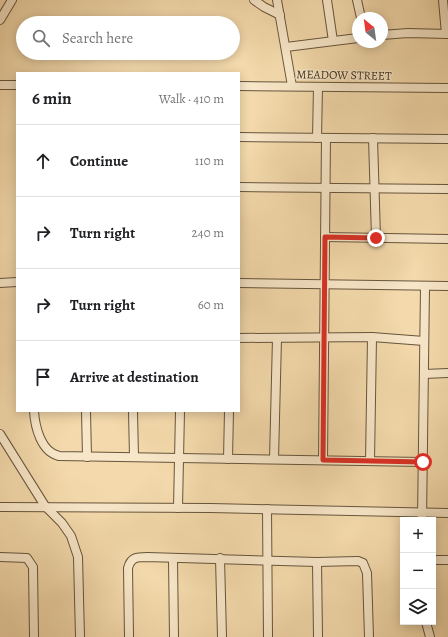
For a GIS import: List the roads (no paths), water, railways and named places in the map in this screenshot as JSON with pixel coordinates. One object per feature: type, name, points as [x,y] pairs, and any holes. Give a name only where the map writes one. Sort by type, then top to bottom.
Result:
[{"type":"street","points":[[0,20],[12,0]]},
{"type":"street","points":[[254,0],[280,15]]},
{"type":"street","points":[[277,0],[292,86]]},
{"type":"street","points":[[327,0],[333,41]]},
{"type":"street","points":[[357,0],[360,12]]},
{"type":"street","points":[[388,35],[408,33],[447,34],[443,0]]},
{"type":"street","points":[[286,47],[352,39]]},
{"type":"street","points":[[0,85],[16,85]]},
{"type":"street","name":"MEADOW STREET","points":[[240,86],[448,88]]},
{"type":"street","points":[[317,138],[318,87]]},
{"type":"street","points":[[240,137],[448,139]]},
{"type":"street","points":[[323,460],[326,138]]},
{"type":"street","points":[[373,138],[376,238]]},
{"type":"street","points":[[240,187],[448,189]]},
{"type":"street","points":[[325,237],[448,238]]},
{"type":"street","points":[[0,283],[16,282]]},
{"type":"street","points":[[240,283],[448,286]]},
{"type":"street","points":[[422,516],[425,286]]},
{"type":"street","points":[[240,338],[372,338],[424,340]]},
{"type":"street","points":[[274,459],[277,338]]},
{"type":"street","points":[[370,461],[372,338]]},
{"type":"street","points":[[424,374],[448,374]]},
{"type":"street","points":[[34,412],[38,432],[52,455],[88,457],[423,462]]},
{"type":"street","points":[[86,412],[88,457]]},
{"type":"street","points":[[133,412],[134,457]]},
{"type":"street","points":[[178,508],[180,412]]},
{"type":"street","points":[[228,459],[229,412]]},
{"type":"street","points":[[0,434],[45,506],[66,529],[78,556],[80,637]]},
{"type":"street","points":[[0,507],[45,506],[178,508],[422,516],[448,513]]},
{"type":"street","points":[[267,510],[268,637]]},
{"type":"street","points":[[0,557],[27,558],[33,567],[34,637]]},
{"type":"street","points":[[129,637],[128,568],[131,560],[136,557],[173,559],[220,558],[317,562],[358,561],[364,563],[367,573],[369,637]]},
{"type":"street","points":[[220,558],[222,637]]},
{"type":"street","points":[[173,559],[174,637]]},
{"type":"street","points":[[436,560],[448,560]]},
{"type":"street","points":[[317,562],[318,637]]},
{"type":"street","points":[[427,625],[430,637]]}]
